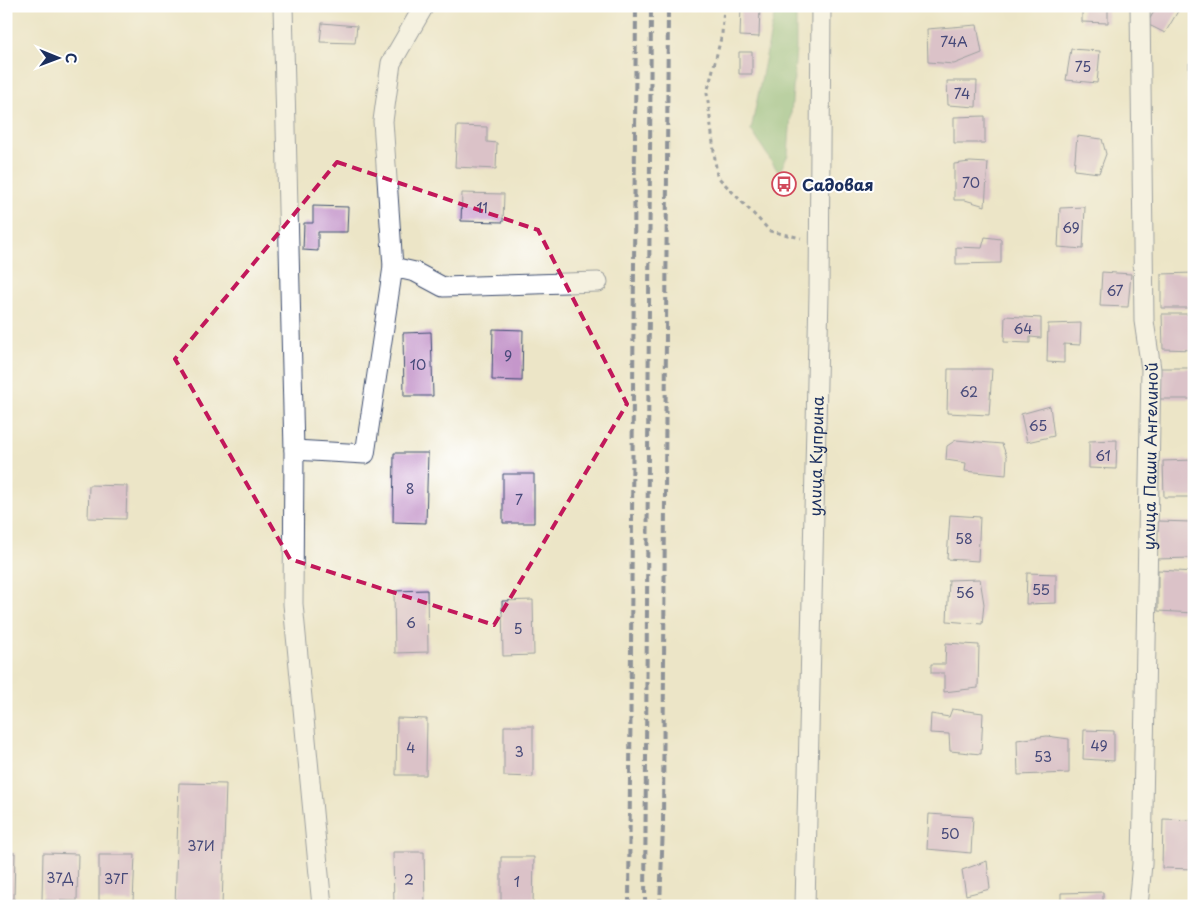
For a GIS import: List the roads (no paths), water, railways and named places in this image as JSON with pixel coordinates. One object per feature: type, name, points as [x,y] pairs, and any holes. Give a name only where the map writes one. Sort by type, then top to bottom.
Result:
[{"type":"street","points":[[283,6],[294,450],[293,604],[322,906]]},
{"type":"street","points":[[294,450],[365,454],[393,267],[384,121],[391,63],[424,6]]},
{"type":"street","name":"улица Куприна","points":[[806,906],[819,242],[821,6]]},
{"type":"street","name":"улица Паши Ангелиной","points":[[1138,906],[1142,864],[1151,369],[1144,321],[1140,6]]},
{"type":"street","points":[[393,267],[415,272],[443,287],[598,282]]},
{"type":"railway","points":[[629,906],[636,6]]},
{"type":"railway","points":[[645,906],[651,6]]},
{"type":"railway","points":[[660,906],[663,826],[668,6]]},
{"type":"place","name":"Садовая","points":[[784,184]]}]
